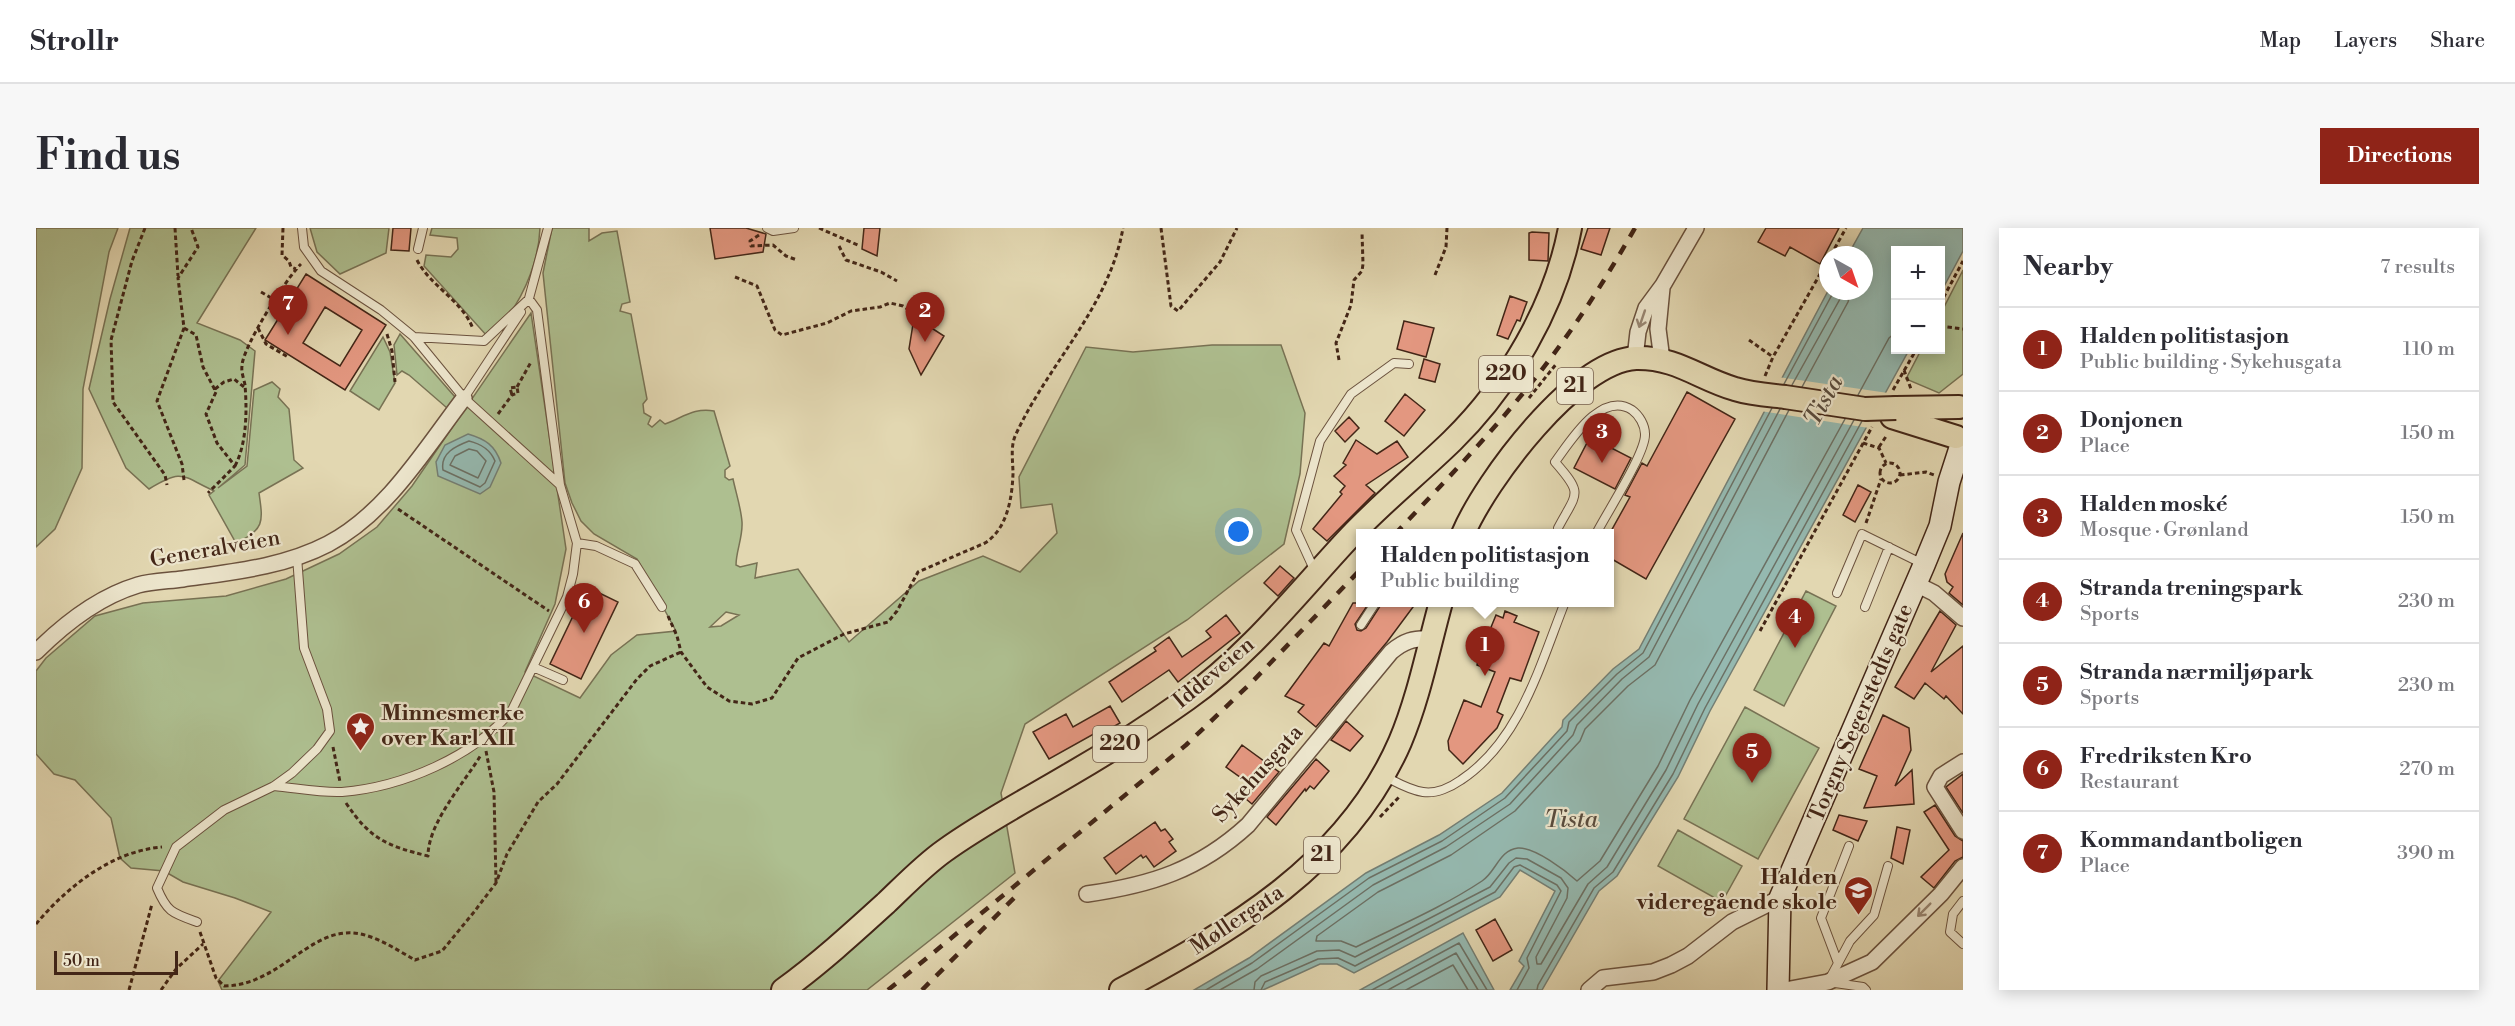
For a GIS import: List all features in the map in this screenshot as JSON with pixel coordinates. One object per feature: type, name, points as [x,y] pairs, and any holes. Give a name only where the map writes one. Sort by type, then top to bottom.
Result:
[{"type":"main road","name":"Iddeveien","points":[[1359,529],[1389,497],[1450,442],[1491,396],[1515,363],[1534,329],[1559,269],[1570,228]]},
{"type":"main road","name":"21","points":[[1466,529],[1496,476],[1566,394],[1594,372],[1624,360],[1635,358],[1662,360],[1695,371],[1735,389],[1756,386],[1894,413],[1961,405]]},
{"type":"main road","points":[[1960,443],[1953,422],[1961,405]]},
{"type":"main road","name":"21","points":[[1894,413],[1960,443]]},
{"type":"main road","name":"Iddeveien","points":[[783,990],[820,961],[941,853],[998,816],[1115,747],[1190,697],[1229,664],[1356,532]]},
{"type":"main road","name":"21","points":[[1383,776],[1406,726],[1440,607]]},
{"type":"main road","name":"Møllergata","points":[[1121,990],[1214,938],[1304,873],[1347,828],[1370,798],[1383,776]]},
{"type":"street","points":[[1635,358],[1641,319],[1646,308],[1663,285],[1696,228]]},
{"type":"street","points":[[1662,360],[1658,328],[1663,285]]},
{"type":"street","name":"Generalveien","points":[[36,652],[61,627],[96,603],[138,585],[251,569],[297,557],[329,544],[362,521],[384,500],[464,398]]},
{"type":"street","name":"Torgny Segerstedts gate","points":[[1940,526],[1960,443]]},
{"type":"street","name":"Torgny Segerstedts gate","points":[[1780,898],[1940,526],[1963,489]]},
{"type":"street","points":[[1920,575],[1934,593],[1963,618]]},
{"type":"street","name":"Sykehusgata","points":[[1087,894],[1127,889],[1174,874],[1208,856],[1235,837],[1248,825],[1391,652],[1404,642],[1418,638],[1431,639]]},
{"type":"street","points":[[1963,762],[1941,776],[1935,787],[1963,831]]},
{"type":"street","points":[[1785,990],[1828,982],[1872,962],[1941,894],[1963,867]]},
{"type":"street","points":[[1588,990],[1603,978],[1653,972],[1671,965],[1688,956],[1732,922],[1780,898],[1779,990]]},
{"type":"lane","points":[[302,228],[304,247],[321,271],[381,310],[414,337],[464,398],[560,485]]},
{"type":"lane","points":[[418,252],[423,228]]},
{"type":"lane","points":[[464,398],[529,299],[548,228]]},
{"type":"lane","points":[[767,228],[776,231],[794,228]]},
{"type":"lane","points":[[414,337],[484,341],[529,299]]},
{"type":"lane","points":[[274,786],[342,792],[401,781],[427,771],[478,742],[499,726],[512,710],[567,597],[577,543],[560,485],[537,310],[529,299]]},
{"type":"lane","points":[[1318,572],[1312,566],[1296,530],[1320,441],[1351,394],[1394,363],[1409,364]]},
{"type":"lane","points":[[1558,528],[1575,495],[1574,484],[1555,462],[1576,433],[1592,416],[1609,406],[1620,406],[1631,410],[1641,420],[1645,434],[1641,450],[1599,529]]},
{"type":"lane","points":[[1837,593],[1862,534],[1889,547],[1920,575]]},
{"type":"lane","points":[[577,543],[596,546],[635,564],[662,607]]},
{"type":"lane","points":[[1865,607],[1889,547]]},
{"type":"lane","points":[[197,922],[172,913],[164,905],[157,888],[176,847],[224,810],[274,786],[317,749],[330,731],[327,709],[304,648],[297,557]]},
{"type":"lane","points":[[1361,625],[1373,607]]},
{"type":"lane","points":[[1383,776],[1424,793],[1439,791],[1454,785],[1476,770],[1494,752],[1515,720],[1563,607]]},
{"type":"lane","points":[[533,667],[563,680]]},
{"type":"lane","points":[[1838,963],[1821,918],[1849,846]]},
{"type":"lane","points":[[1866,990],[1863,987],[1828,982],[1850,941],[1874,915],[1888,866]]},
{"type":"lane","points":[[1963,901],[1953,914],[1950,932],[1963,944]]},
{"type":"path","points":[[145,228],[132,261],[111,340],[113,402],[165,474],[167,485]]},
{"type":"path","points":[[176,228],[178,278],[184,328],[157,401],[182,464],[184,480]]},
{"type":"path","points":[[178,278],[198,247],[191,228]]},
{"type":"path","points":[[283,228],[282,255],[289,261],[291,267],[296,269]]},
{"type":"path","points":[[819,228],[860,246]]},
{"type":"path","points":[[662,607],[677,636],[681,652],[707,687],[729,701],[752,704],[772,698],[798,658],[844,634],[888,622],[897,611],[918,572],[994,537],[1004,521],[1011,495],[1014,436],[1080,331],[1104,286],[1123,228]]},
{"type":"path","points":[[1161,228],[1171,306],[1178,311],[1220,262],[1237,228]]},
{"type":"path","points":[[1435,274],[1446,248],[1447,228]]},
{"type":"path","points":[[1836,246],[1846,228]]},
{"type":"path","points":[[776,231],[771,235],[762,233],[750,241],[751,246],[773,245],[786,256],[797,260]]},
{"type":"path","points":[[1339,360],[1336,343],[1351,305],[1354,280],[1362,271],[1362,232]]},
{"type":"path","points":[[839,246],[846,260],[881,272],[897,281]]},
{"type":"path","points":[[418,252],[423,271],[450,298],[472,325],[477,341]]},
{"type":"path","points":[[208,493],[235,466],[240,456],[246,418],[242,366],[251,340],[296,269],[309,256]]},
{"type":"path","points":[[1943,300],[1963,261]]},
{"type":"path","points":[[1756,386],[1819,276]]},
{"type":"path","points":[[735,277],[757,286],[777,333],[782,335],[827,323],[851,311],[890,303],[903,306],[913,313]]},
{"type":"path","points":[[261,292],[280,303]]},
{"type":"path","points":[[1945,327],[1963,329]]},
{"type":"path","points":[[184,328],[196,335],[203,367],[216,392],[206,414],[217,443],[235,466]]},
{"type":"path","points":[[258,328],[266,344],[288,357]]},
{"type":"path","points":[[387,334],[392,351],[395,382]]},
{"type":"path","points":[[1749,340],[1773,357]]},
{"type":"path","points":[[492,423],[512,395],[518,393],[517,387],[541,345]]},
{"type":"path","points":[[1911,391],[1904,370],[1914,354]]},
{"type":"path","points":[[1529,398],[1557,363]]},
{"type":"path","points":[[215,389],[224,382],[234,380],[245,387]]},
{"type":"path","points":[[512,395],[510,388],[517,387]]},
{"type":"path","points":[[1760,631],[1863,443],[1879,448],[1886,463]]},
{"type":"path","points":[[1862,534],[1881,479],[1879,474],[1881,467],[1886,463],[1894,463],[1899,468],[1898,480],[1892,483],[1881,479]]},
{"type":"path","points":[[1900,475],[1926,472],[1938,476]]},
{"type":"path","points":[[384,500],[557,617]]},
{"type":"path","points":[[197,922],[216,978],[224,986],[239,986],[277,970],[324,938],[347,933],[376,939],[415,960],[442,951],[496,884],[507,854],[538,802],[557,784],[637,679],[650,666],[681,652]]},
{"type":"path","points":[[330,731],[342,792],[359,823],[382,842],[428,856],[428,845],[436,826],[485,748],[494,792],[496,884]]},
{"type":"path","points":[[36,924],[82,879],[120,858],[158,848],[176,847]]},
{"type":"path","points":[[129,990],[157,888]]},
{"type":"path","points":[[161,990],[176,969],[203,944]]},
{"type":"green space","points":[[36,228],[118,228],[109,252],[83,389],[82,468],[55,529],[36,547]]},
{"type":"green space","points":[[130,228],[256,228],[197,323],[240,340],[255,351],[245,465],[218,488],[247,466],[254,390],[272,382],[280,389],[278,397],[289,409],[294,460],[303,468],[259,493],[260,524],[252,534],[236,543],[209,495],[214,491],[188,478],[176,476],[149,489],[126,468],[89,389],[110,299]]},
{"type":"green space","points":[[310,228],[389,228],[386,253],[340,274],[317,252]]},
{"type":"green space","points":[[432,228],[540,228],[537,251],[526,286],[508,316],[487,336],[424,266],[426,255],[451,257],[458,249],[457,238],[430,235]]},
{"type":"green space","points":[[552,228],[589,228],[589,241],[602,233],[617,231],[630,302],[622,304],[620,311],[631,314],[647,399],[643,404],[644,413],[651,417],[648,424],[652,427],[660,420],[665,424],[701,410],[714,411],[730,466],[725,470],[725,477],[729,480],[733,479],[740,506],[742,528],[736,565],[740,567],[757,563],[755,578],[798,569],[849,642],[919,581],[983,556],[1020,572],[1057,533],[1052,504],[1021,508],[1019,477],[1086,347],[1133,352],[1212,345],[1281,345],[1305,413],[1300,474],[1284,544],[1187,620],[1025,724],[1001,793],[1015,873],[867,990],[222,990],[218,981],[271,912],[183,882],[164,871],[131,868],[120,858],[111,818],[75,780],[54,774],[36,754],[36,671],[46,658],[95,616],[143,603],[226,596],[286,579],[339,554],[377,527],[412,486],[531,313],[566,549],[555,604],[525,672],[580,698],[611,655],[637,635],[676,631],[637,559],[594,534],[581,521],[572,503],[565,483],[543,273]],"holes":[[[726,612],[739,615],[721,626],[710,627]]]},
{"type":"green space","points":[[1963,270],[1963,374],[1939,393],[1906,379],[1919,354],[1945,354],[1945,305]]},
{"type":"green space","points":[[400,334],[455,397],[452,406],[447,408],[402,371],[397,375],[394,345]]},
{"type":"green space","points":[[383,337],[390,352],[395,383],[379,410],[350,391]]},
{"type":"green space","points":[[1806,591],[1836,606],[1784,706],[1754,690]]},
{"type":"green space","points":[[1745,707],[1819,748],[1758,859],[1684,819]]},
{"type":"green space","points":[[1678,830],[1742,866],[1722,902],[1658,866]]},
{"type":"water","name":"Tista","points":[[1863,228],[1963,228],[1963,251],[1945,285],[1945,246],[1891,246],[1891,354],[1907,354],[1710,711],[1678,777],[1617,876],[1599,891],[1542,990],[1510,990],[1524,966],[1519,961],[1555,891],[1520,870],[1500,897],[1354,973],[1337,964],[1320,964],[1263,990],[1194,990],[1249,958],[1366,873],[1439,835],[1502,793],[1562,727],[1563,720],[1613,669],[1639,649],[1823,300],[1873,300],[1873,246],[1853,246]]},
{"type":"water","points":[[468,434],[489,444],[501,463],[490,487],[480,494],[438,476],[436,462],[445,445]]},
{"type":"water","points":[[1463,933],[1494,990],[1360,990]]},
{"type":"pier","points":[[1778,377],[1888,393],[1869,428],[1760,411]]},
{"type":"building","points":[[393,228],[411,228],[409,251],[391,250]]},
{"type":"building","points":[[710,228],[746,228],[766,234],[763,252],[715,259]]},
{"type":"building","points":[[864,228],[880,228],[877,256],[862,249]]},
{"type":"building","points":[[1588,228],[1610,228],[1601,255],[1581,249]]},
{"type":"building","points":[[1766,228],[1839,228],[1830,246],[1819,246],[1819,263],[1790,247],[1785,256],[1758,242]]},
{"type":"building","points":[[1529,233],[1549,233],[1548,261],[1529,260]]},
{"type":"building","points":[[306,274],[386,325],[345,390],[265,340]],"holes":[[[325,307],[362,330],[340,366],[303,343]]]},
{"type":"building","points":[[1510,296],[1527,302],[1520,321],[1517,320],[1508,339],[1497,335]]},
{"type":"building","points":[[931,317],[930,327],[944,336],[921,375],[909,349],[914,318]]},
{"type":"building","points":[[1404,321],[1434,328],[1426,357],[1397,349]]},
{"type":"building","points":[[1424,359],[1440,364],[1435,382],[1419,378]]},
{"type":"building","points":[[1687,392],[1735,419],[1646,579],[1614,560],[1612,529],[1630,497],[1625,495],[1642,463],[1647,466]]},
{"type":"building","points":[[1405,394],[1425,410],[1404,436],[1385,421]]},
{"type":"building","points":[[1349,417],[1359,428],[1345,442],[1335,431]]},
{"type":"building","points":[[1590,437],[1631,458],[1615,489],[1574,468]]},
{"type":"building","points":[[1356,440],[1377,454],[1397,441],[1408,457],[1366,485],[1375,493],[1327,541],[1313,529],[1342,494],[1340,492],[1345,486],[1334,476],[1346,465],[1343,463]]},
{"type":"building","points":[[1858,485],[1871,492],[1855,522],[1843,515]]},
{"type":"building","points":[[1963,533],[1963,605],[1949,593],[1953,587],[1947,582],[1945,574]]},
{"type":"building","points":[[1280,566],[1294,578],[1278,596],[1264,583]]},
{"type":"building","points":[[587,587],[618,602],[581,679],[550,664]]},
{"type":"building","points":[[1353,603],[1356,603],[1356,607],[1366,607],[1355,624],[1357,630],[1361,631],[1366,628],[1379,607],[1413,607],[1316,727],[1298,712],[1304,705],[1285,696],[1324,643],[1329,646]]},
{"type":"building","points":[[1505,611],[1517,616],[1514,622],[1539,632],[1521,681],[1510,678],[1497,712],[1503,715],[1497,728],[1463,764],[1449,750],[1448,741],[1464,700],[1481,707],[1495,672],[1477,665],[1478,660],[1472,658],[1480,635],[1487,637],[1496,615],[1503,618]]},
{"type":"building","points":[[1940,611],[1956,625],[1931,672],[1963,646],[1963,714],[1946,696],[1944,699],[1925,683],[1914,699],[1895,687]]},
{"type":"building","points":[[1226,615],[1240,633],[1178,682],[1169,670],[1122,702],[1109,682],[1156,651],[1154,648],[1169,637],[1182,657],[1211,637],[1206,631]]},
{"type":"building","points":[[1110,706],[1120,723],[1101,734],[1099,731],[1049,759],[1033,732],[1066,714],[1073,727]]},
{"type":"building","points":[[1883,715],[1909,728],[1911,750],[1895,786],[1912,770],[1914,804],[1864,808],[1877,776],[1859,769]]},
{"type":"building","points":[[1346,721],[1363,736],[1350,751],[1331,740]]},
{"type":"building","points":[[1242,745],[1279,772],[1252,804],[1246,799],[1255,788],[1226,767]]},
{"type":"building","points":[[1316,759],[1329,771],[1314,789],[1310,786],[1306,791],[1305,789],[1276,825],[1267,817]]},
{"type":"building","points":[[1963,774],[1963,813],[1946,787]]},
{"type":"building","points":[[1935,805],[1955,836],[1963,841],[1963,857],[1955,861],[1934,888],[1921,877],[1949,850],[1924,812]]},
{"type":"building","points":[[1839,815],[1867,821],[1858,841],[1833,830]]},
{"type":"building","points":[[1155,822],[1161,831],[1165,829],[1173,839],[1169,842],[1176,851],[1154,867],[1146,856],[1143,858],[1141,855],[1116,874],[1104,858]]},
{"type":"building","points":[[1897,827],[1910,830],[1903,864],[1891,858]]},
{"type":"building","points":[[1495,919],[1512,950],[1493,961],[1476,930]]},
{"type":"railway","points":[[1400,529],[1523,394],[1590,302],[1635,228]]},
{"type":"railway","points":[[888,990],[1186,745],[1253,681],[1356,574]]},
{"type":"railway","points":[[922,990],[1018,894]]},
{"type":"place","name":"Kommandantboligen","points":[[288,335]]},
{"type":"place","name":"Donjonen","points":[[925,342]]},
{"type":"place","name":"Halden moské","points":[[1602,463]]},
{"type":"place","name":"Fredriksten Kro","points":[[584,633]]},
{"type":"place","name":"Stranda treningspark","points":[[1795,648]]},
{"type":"place","name":"Halden politistasjon","points":[[1485,676]]},
{"type":"place","name":"Minnesmerke over Karl XII","points":[[360,752]]},
{"type":"place","name":"Stranda nærmiljøpark","points":[[1752,783]]},
{"type":"place","name":"Halden videregående skole","points":[[1858,916]]}]
